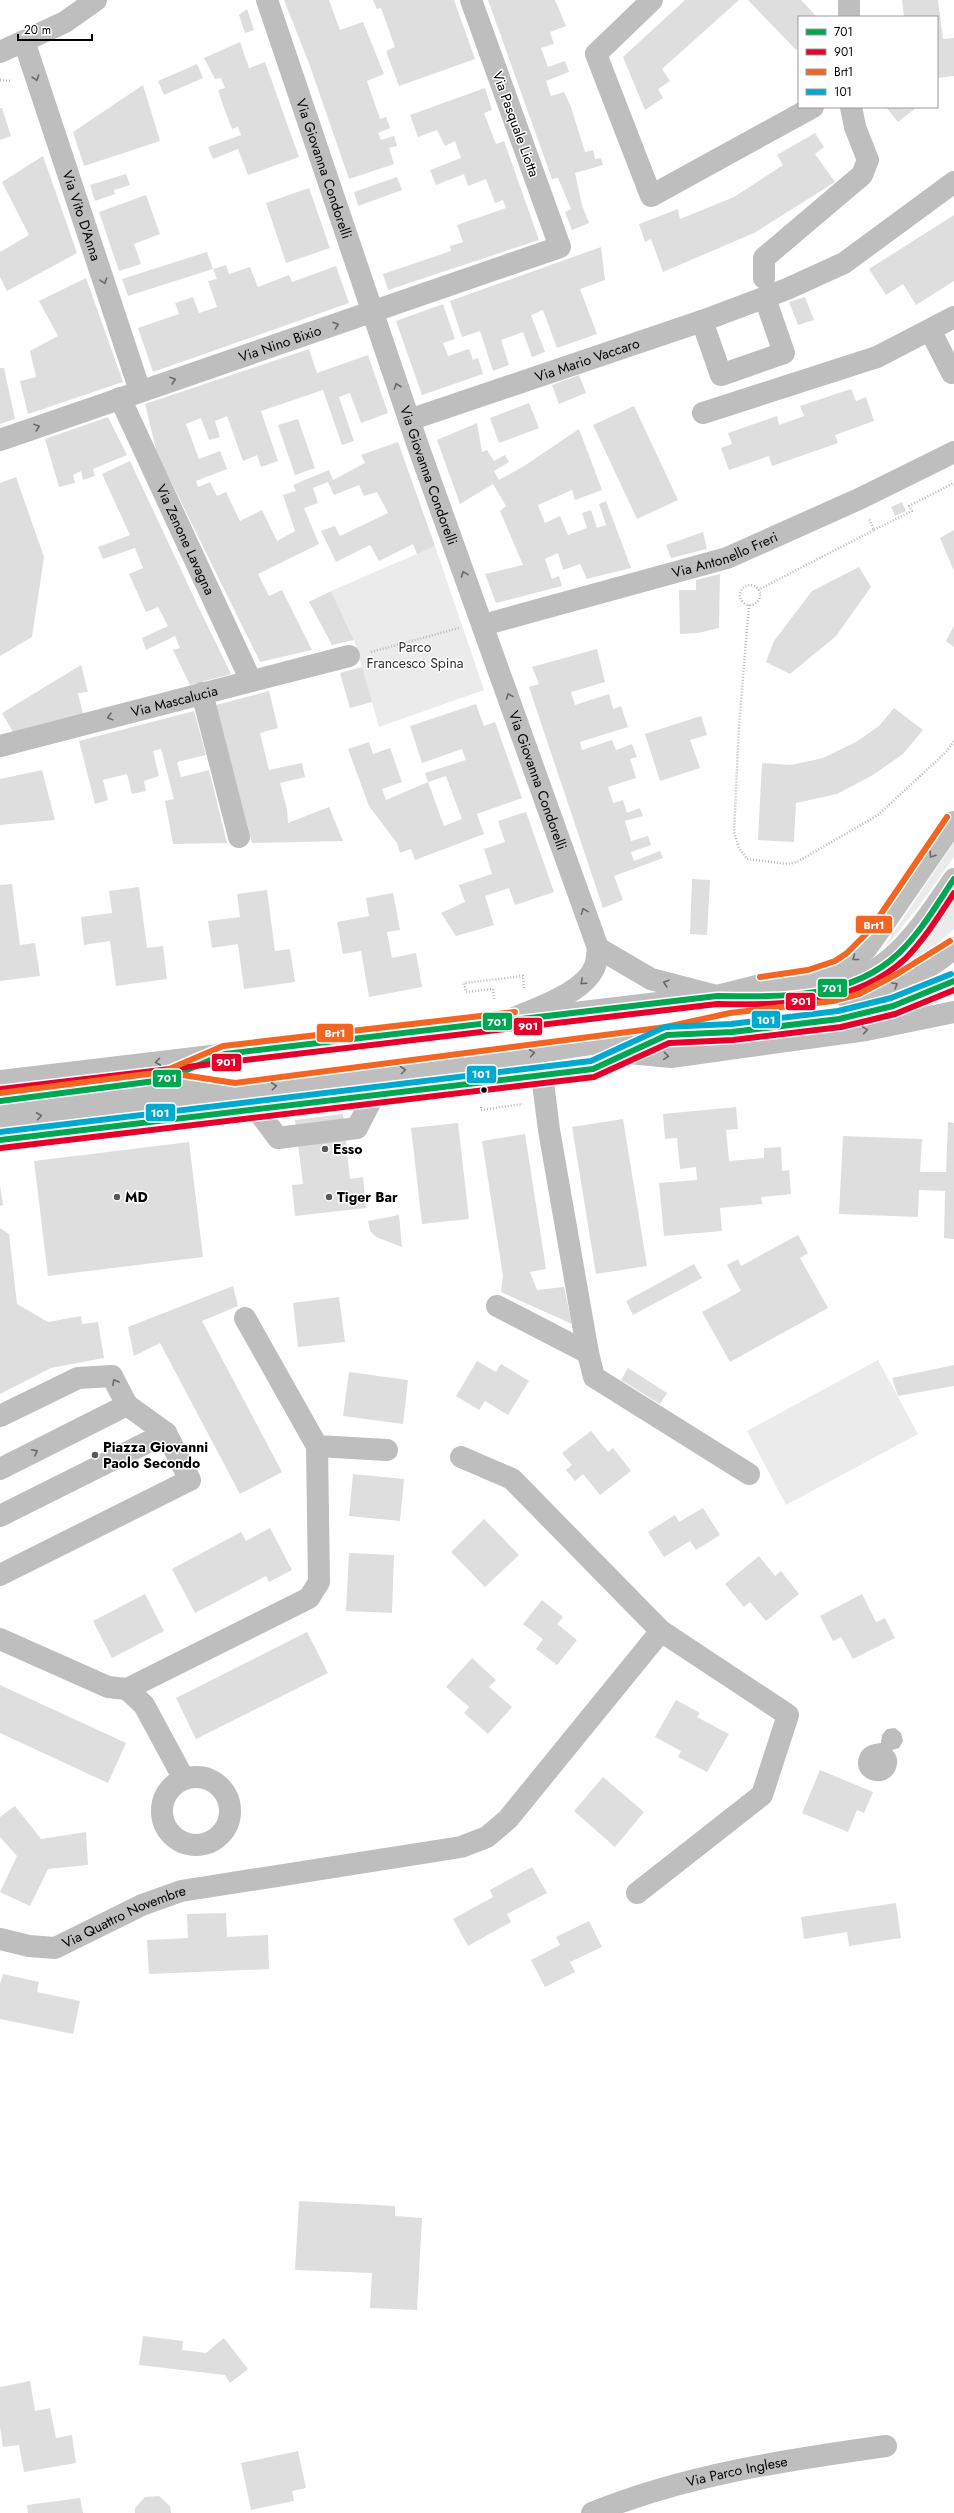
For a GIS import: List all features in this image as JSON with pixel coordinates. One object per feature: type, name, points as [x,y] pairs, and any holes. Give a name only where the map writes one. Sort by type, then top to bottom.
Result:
[{"type":"street","points":[[0,52],[65,22],[96,0]]},
{"type":"street","name":"Via Giovanna Condorelli","points":[[267,0],[409,420],[475,626],[598,948]]},
{"type":"street","name":"Via Pasquale Liotta","points":[[471,0],[560,247]]},
{"type":"street","points":[[652,0],[596,54],[651,196],[811,108]]},
{"type":"street","name":"Via Vito D'Anna","points":[[24,40],[140,391]]},
{"type":"street","points":[[702,321],[721,375],[784,353],[764,288],[764,258],[862,175],[868,160],[855,127],[851,108]]},
{"type":"street","name":"Via Mario Vaccaro","points":[[409,420],[702,321],[764,288],[844,263],[954,182]]},
{"type":"street","name":"Via Nino Bixio","points":[[0,440],[560,247]]},
{"type":"street","points":[[704,413],[877,357],[954,317]]},
{"type":"street","points":[[930,330],[953,374]]},
{"type":"street","points":[[751,364],[762,395]]},
{"type":"street","name":"Via Zenone Lavagna","points":[[120,398],[251,681]]},
{"type":"street","name":"Via Antonello Freri","points":[[475,626],[727,558],[859,499],[954,452]]},
{"type":"street","name":"Via Mascalucia","points":[[0,746],[349,656]]},
{"type":"street","points":[[202,693],[239,837]]},
{"type":"street","points":[[0,1081],[717,996],[761,985],[812,979],[841,968],[866,949],[954,822]]},
{"type":"street","points":[[509,1021],[563,996],[578,987],[588,977],[594,966],[598,948],[651,979],[717,996],[761,997],[827,990],[864,977],[889,962],[911,940],[954,879]]},
{"type":"street","points":[[0,1140],[373,1097],[593,1069],[667,1035],[731,1021],[835,1009],[862,1001],[901,982],[954,948]]},
{"type":"street","points":[[0,1121],[370,1074],[572,1046],[667,1035],[732,1032],[839,1019],[893,1006],[954,981]]},
{"type":"street","points":[[572,1046],[672,1057],[866,1030],[954,1012]]},
{"type":"street","points":[[0,1101],[163,1080],[225,1054]]},
{"type":"street","points":[[257,1110],[278,1138],[357,1128],[373,1097],[370,1074]]},
{"type":"street","points":[[542,1075],[549,1130],[588,1353],[594,1377],[749,1474]]},
{"type":"street","points":[[163,1080],[235,1091]]},
{"type":"street","points":[[497,1306],[588,1353]]},
{"type":"street","points":[[0,1639],[108,1687],[127,1689],[309,1598],[319,1582],[317,1446],[245,1318]]},
{"type":"street","points":[[0,1416],[78,1378],[112,1376],[127,1405],[166,1433],[190,1480],[0,1575]]},
{"type":"street","points":[[0,1469],[127,1405]]},
{"type":"street","points":[[0,1516],[166,1433]]},
{"type":"street","points":[[317,1446],[387,1450]]},
{"type":"street","points":[[461,1457],[512,1479],[661,1631],[788,1715],[762,1795],[637,1893]]},
{"type":"street","name":"Via Quattro Novembre","points":[[0,1939],[28,1946],[55,1948],[142,1905],[181,1892],[461,1847],[487,1837],[508,1819],[661,1631]]},
{"type":"street","points":[[127,1689],[144,1705],[184,1779]]},
{"type":"street","name":"Via Parco Inglese","points":[[592,2513],[685,2482],[781,2461],[886,2446]]},
{"type":"path","points":[[758,590],[912,511],[909,506],[954,482]]},
{"type":"path","points":[[867,516],[874,530]]},
{"type":"path","points":[[750,605],[741,600],[741,589],[750,584],[758,590]]},
{"type":"path","points":[[750,605],[758,600],[758,590]]},
{"type":"path","points":[[750,605],[739,725],[734,832],[739,848],[747,859],[788,864],[804,859],[878,815],[946,752],[954,741]]},
{"type":"path","points":[[349,656],[359,656],[475,626]]},
{"type":"path","points":[[493,989],[466,992],[464,984],[523,976],[525,991]]},
{"type":"path","points":[[481,1110],[524,1104]]},
{"type":"green space","name":"Parco Francesco Spina","points":[[435,546],[484,690],[379,727],[354,640],[331,591]]},
{"type":"green space","points":[[954,842],[954,857],[922,902],[889,943],[886,944]]},
{"type":"green space","points":[[954,898],[954,929],[930,950],[904,965]]},
{"type":"green space","points":[[878,1360],[918,1434],[786,1505],[747,1431]]},
{"type":"shaded area","points":[[895,1728],[901,1733],[903,1741],[899,1748],[892,1750],[896,1755],[897,1760],[894,1773],[881,1781],[874,1781],[866,1778],[861,1773],[858,1766],[860,1753],[868,1746],[881,1743],[882,1735],[887,1729]]},
{"type":"building","points":[[284,0],[329,0],[340,30],[363,22],[384,74],[367,81],[380,119],[386,117],[390,128],[378,133],[381,140],[394,136],[397,146],[389,148],[394,164],[349,179],[310,66]]},
{"type":"building","points":[[373,0],[454,0],[475,59],[399,86],[386,51],[395,47],[381,8],[377,9]]},
{"type":"building","points":[[488,0],[555,0],[566,26],[550,32],[554,44],[541,48],[548,67],[565,61],[569,72],[546,81],[551,96],[564,92],[571,107],[585,152],[593,150],[595,159],[601,158],[603,165],[575,173],[582,205],[589,223],[572,230],[565,212],[571,209],[558,178],[552,179]]},
{"type":"building","points":[[685,0],[739,0],[662,69],[670,81],[658,89],[663,98],[645,110],[623,57]]},
{"type":"building","points":[[748,0],[801,0],[816,16],[798,16],[798,48],[796,50]]},
{"type":"building","points":[[902,0],[938,0],[943,39],[954,38],[954,76],[938,78],[938,16],[904,16]]},
{"type":"building","points":[[247,9],[254,30],[245,33],[239,15]]},
{"type":"building","points":[[240,42],[249,68],[265,62],[299,157],[248,175],[238,149],[213,159],[208,147],[241,135],[238,127],[232,129],[224,108],[218,90],[225,88],[221,78],[215,79],[204,58]]},
{"type":"building","points":[[197,64],[203,78],[164,95],[158,81]]},
{"type":"building","points":[[143,85],[160,141],[84,166],[73,132]]},
{"type":"building","points":[[485,88],[492,110],[484,113],[496,144],[504,141],[539,240],[388,290],[383,274],[451,251],[450,246],[463,242],[457,225],[506,208],[503,200],[495,203],[486,179],[468,186],[464,174],[436,185],[430,170],[461,158],[455,141],[445,146],[437,130],[418,137],[410,115]]},
{"type":"building","points":[[0,108],[2,108],[11,136],[0,140]]},
{"type":"building","points":[[887,108],[916,108],[898,122]]},
{"type":"building","points":[[815,133],[824,147],[815,154],[835,182],[754,233],[663,272],[651,239],[645,242],[639,224],[678,209],[680,219],[734,197],[783,165],[777,155]]},
{"type":"building","points":[[43,156],[77,253],[7,291],[0,277],[0,252],[29,235],[2,182]]},
{"type":"building","points":[[126,174],[130,185],[114,190],[115,194],[95,201],[90,185]]},
{"type":"building","points":[[397,177],[402,190],[358,206],[354,192]]},
{"type":"building","points":[[309,188],[330,248],[286,263],[266,203]]},
{"type":"building","points":[[146,195],[160,234],[134,244],[141,264],[119,271],[99,212]]},
{"type":"building","points":[[954,215],[954,281],[916,305],[903,284],[886,295],[869,269]]},
{"type":"building","points":[[601,247],[605,280],[580,289],[597,334],[557,348],[543,310],[531,315],[545,352],[532,357],[523,332],[501,340],[509,365],[493,371],[480,331],[462,337],[450,301]]},
{"type":"building","points":[[207,252],[213,269],[128,296],[122,279]]},
{"type":"building","points":[[226,265],[229,274],[250,267],[258,287],[289,275],[292,282],[336,266],[349,303],[153,372],[138,328],[179,314],[175,303],[193,297],[199,313],[217,307],[208,281],[217,279],[213,269]]},
{"type":"building","points":[[86,278],[123,382],[28,414],[20,381],[36,377],[30,351],[58,336],[39,301]]},
{"type":"building","points":[[805,297],[814,320],[798,325],[789,302]]},
{"type":"building","points":[[443,304],[455,339],[443,343],[448,356],[469,349],[473,360],[478,358],[483,374],[422,395],[396,321]]},
{"type":"building","points":[[309,349],[317,373],[368,355],[388,413],[361,423],[350,393],[339,397],[354,441],[342,445],[323,390],[261,411],[278,461],[261,467],[257,455],[243,461],[227,416],[215,421],[220,437],[209,440],[201,418],[193,421],[186,424],[199,459],[220,451],[227,469],[196,481],[198,487],[210,482],[217,496],[226,492],[240,521],[262,510],[277,541],[295,531],[283,495],[296,491],[293,485],[329,470],[333,480],[365,463],[361,455],[398,442],[435,546],[417,554],[413,544],[379,561],[370,545],[336,562],[321,531],[335,526],[340,536],[388,513],[377,492],[364,496],[359,485],[334,495],[328,482],[313,488],[318,503],[304,508],[319,544],[258,574],[269,596],[282,590],[312,650],[260,662],[157,453],[145,404]]},
{"type":"building","points":[[0,368],[4,368],[15,419],[0,424]]},
{"type":"building","points":[[579,375],[586,393],[559,404],[552,385]]},
{"type":"building","points":[[851,389],[856,401],[866,397],[874,421],[835,435],[838,443],[772,466],[769,456],[729,470],[721,448],[732,444],[728,433],[777,416],[779,425],[804,416],[800,406]]},
{"type":"building","points":[[529,403],[539,428],[499,443],[490,418]]},
{"type":"building","points":[[634,406],[678,500],[637,519],[593,425]]},
{"type":"building","points":[[108,417],[127,455],[93,469],[95,476],[83,480],[81,471],[73,475],[75,483],[59,487],[45,439]]},
{"type":"building","points":[[298,419],[315,468],[295,475],[278,425]]},
{"type":"building","points":[[477,423],[482,452],[487,450],[494,461],[505,455],[509,462],[494,471],[499,480],[524,466],[579,429],[602,490],[575,500],[572,490],[538,505],[545,523],[560,516],[568,535],[587,528],[582,513],[591,510],[597,528],[606,525],[599,504],[606,501],[631,568],[587,579],[580,564],[563,570],[558,553],[545,559],[552,579],[559,576],[562,586],[496,603],[485,574],[523,565],[500,511],[506,506],[493,484],[460,504],[437,440]]},
{"type":"building","points":[[130,461],[231,674],[190,685],[173,650],[180,648],[175,636],[146,650],[142,638],[168,626],[158,607],[146,612],[129,574],[143,568],[135,548],[103,559],[98,547],[130,535],[102,474]]},
{"type":"building","points":[[16,477],[44,557],[32,637],[0,656],[0,483]]},
{"type":"building","points":[[902,502],[906,511],[895,516],[891,507]]},
{"type":"building","points":[[954,530],[954,571],[940,538]]},
{"type":"building","points":[[703,532],[707,549],[671,558],[666,545]]},
{"type":"building","points":[[859,567],[871,587],[836,636],[790,674],[766,662],[774,641],[812,591]]},
{"type":"building","points":[[720,574],[719,628],[698,633],[680,634],[679,590],[696,590],[696,580]]},
{"type":"building","points":[[331,591],[354,640],[332,645],[309,602]]},
{"type":"building","points":[[954,626],[954,647],[946,641]]},
{"type":"building","points":[[597,649],[605,682],[571,692],[575,705],[609,694],[613,709],[621,706],[628,727],[580,742],[582,750],[612,740],[616,750],[632,744],[637,757],[630,759],[636,778],[608,787],[613,803],[623,800],[627,813],[640,808],[643,816],[625,821],[631,841],[648,836],[651,845],[631,852],[634,861],[660,851],[663,858],[614,876],[623,900],[603,908],[529,687],[539,684],[532,667]]},
{"type":"building","points":[[81,665],[88,692],[78,693],[83,714],[13,732],[2,713]]},
{"type":"building","points":[[362,667],[372,702],[350,708],[340,673]]},
{"type":"building","points":[[269,691],[278,728],[260,733],[269,770],[302,763],[305,777],[280,783],[287,809],[288,823],[329,807],[343,841],[252,843],[216,705]]},
{"type":"building","points":[[476,704],[484,726],[495,722],[522,798],[477,814],[484,834],[415,860],[411,849],[400,853],[397,843],[369,806],[348,749],[369,742],[373,754],[390,748],[402,782],[382,789],[386,800],[428,782],[425,773],[466,760],[462,749],[422,763],[410,726]],"holes":[[[446,776],[462,819],[444,826],[428,782]]]},
{"type":"building","points":[[894,708],[923,730],[903,754],[873,775],[837,794],[796,803],[794,842],[758,840],[762,763],[791,765],[823,758],[856,742],[879,726]]},
{"type":"building","points":[[194,711],[206,755],[177,762],[181,777],[209,770],[227,843],[173,844],[165,801],[174,799],[161,749],[153,751],[159,776],[144,781],[146,791],[132,794],[127,774],[103,780],[108,800],[95,804],[79,741]]},
{"type":"building","points":[[701,716],[707,735],[690,740],[700,768],[660,781],[645,734]]},
{"type":"building","points":[[42,770],[55,820],[0,825],[0,779]]},
{"type":"building","points":[[526,812],[554,892],[515,905],[509,888],[485,896],[494,925],[456,936],[441,913],[465,902],[459,885],[492,874],[484,849],[505,842],[498,821]]},
{"type":"building","points":[[692,879],[710,880],[707,935],[690,934]]},
{"type":"building","points":[[12,884],[20,945],[35,943],[40,976],[0,981],[0,885]]},
{"type":"building","points":[[139,887],[147,948],[163,946],[167,979],[116,986],[110,941],[84,945],[81,917],[112,913],[109,891]]},
{"type":"building","points":[[267,890],[275,951],[290,949],[295,982],[244,989],[238,944],[212,948],[208,921],[240,917],[237,894]]},
{"type":"building","points":[[393,893],[400,930],[387,932],[392,958],[416,953],[422,987],[369,997],[361,951],[343,954],[337,922],[369,916],[366,898]]},
{"type":"building","points":[[736,1107],[738,1129],[726,1130],[729,1161],[764,1158],[764,1148],[781,1147],[782,1171],[789,1170],[791,1194],[761,1197],[762,1204],[720,1208],[722,1231],[664,1236],[659,1183],[697,1180],[696,1167],[680,1169],[677,1138],[665,1139],[663,1114]]},
{"type":"building","points":[[343,1114],[350,1179],[363,1177],[366,1208],[295,1216],[292,1185],[303,1184],[295,1120]]},
{"type":"building","points":[[623,1119],[647,1266],[596,1274],[572,1127]]},
{"type":"building","points":[[948,1122],[954,1123],[954,1239],[944,1238],[945,1191],[919,1190],[918,1217],[839,1214],[843,1136],[922,1139],[920,1172],[946,1172]]},
{"type":"building","points":[[458,1123],[469,1219],[422,1224],[411,1128]]},
{"type":"building","points":[[525,1134],[546,1269],[530,1272],[537,1290],[564,1287],[572,1324],[501,1292],[503,1276],[482,1141]]},
{"type":"building","points":[[189,1142],[203,1257],[48,1276],[34,1161]]},
{"type":"building","points":[[0,1185],[3,1205],[0,1206]]},
{"type":"building","points":[[399,1215],[402,1247],[376,1237],[370,1231],[368,1221]]},
{"type":"building","points":[[0,1228],[9,1234],[17,1304],[48,1322],[81,1316],[82,1324],[98,1322],[104,1358],[51,1368],[0,1394]]},
{"type":"building","points":[[798,1235],[808,1253],[800,1258],[828,1308],[730,1362],[702,1312],[741,1291],[727,1265],[738,1259],[741,1266]]},
{"type":"building","points":[[694,1264],[702,1278],[633,1315],[626,1301]]},
{"type":"building","points":[[233,1286],[238,1306],[202,1321],[282,1472],[240,1494],[160,1343],[134,1356],[128,1327]]},
{"type":"building","points":[[339,1297],[345,1342],[298,1347],[293,1303]]},
{"type":"building","points":[[477,1361],[496,1372],[501,1364],[529,1381],[508,1415],[485,1401],[479,1410],[456,1396]]},
{"type":"building","points":[[954,1365],[954,1386],[898,1396],[892,1378]]},
{"type":"building","points":[[628,1368],[667,1393],[660,1404],[621,1380]]},
{"type":"building","points":[[349,1372],[408,1380],[403,1424],[343,1416]]},
{"type":"building","points":[[591,1431],[608,1452],[613,1448],[631,1471],[600,1495],[583,1474],[575,1481],[566,1470],[572,1465],[562,1453]]},
{"type":"building","points":[[353,1474],[404,1479],[400,1521],[349,1516]]},
{"type":"building","points":[[703,1508],[720,1535],[696,1550],[690,1541],[664,1557],[648,1532],[675,1515],[679,1522]]},
{"type":"building","points":[[484,1519],[519,1555],[485,1587],[451,1552]]},
{"type":"building","points":[[270,1528],[292,1570],[269,1582],[266,1576],[195,1613],[172,1569],[241,1532],[246,1541]]},
{"type":"building","points":[[349,1553],[394,1555],[392,1613],[346,1611]]},
{"type":"building","points":[[759,1556],[775,1576],[781,1571],[799,1594],[766,1621],[750,1602],[744,1607],[725,1584]]},
{"type":"building","points":[[145,1594],[164,1631],[112,1658],[93,1621]]},
{"type":"building","points":[[862,1594],[876,1622],[885,1618],[895,1638],[853,1659],[841,1637],[833,1641],[820,1616]]},
{"type":"building","points":[[542,1600],[563,1617],[557,1624],[577,1640],[557,1665],[536,1649],[543,1639],[523,1624]]},
{"type":"building","points":[[307,1632],[328,1673],[196,1739],[176,1698]]},
{"type":"building","points":[[472,1658],[496,1680],[489,1687],[512,1707],[488,1734],[464,1713],[469,1707],[446,1687]]},
{"type":"building","points":[[0,1685],[126,1743],[108,1783],[0,1733]]},
{"type":"building","points":[[676,1700],[700,1713],[697,1717],[729,1734],[707,1772],[678,1757],[681,1751],[655,1737]]},
{"type":"building","points":[[820,1770],[873,1792],[864,1813],[857,1810],[848,1832],[802,1813]]},
{"type":"building","points":[[603,1777],[644,1812],[615,1847],[574,1811]]},
{"type":"building","points":[[15,1806],[41,1839],[86,1832],[88,1865],[48,1869],[30,1906],[0,1892],[17,1856],[0,1837],[0,1817]]},
{"type":"building","points":[[532,1867],[547,1893],[507,1914],[511,1922],[468,1946],[453,1919],[493,1897],[490,1890]]},
{"type":"building","points":[[896,1903],[901,1938],[849,1946],[847,1932],[804,1939],[801,1917]]},
{"type":"building","points":[[226,1913],[227,1937],[268,1935],[269,1969],[149,1974],[147,1940],[188,1938],[187,1914]]},
{"type":"building","points":[[589,1921],[602,1947],[570,1962],[575,1972],[545,1987],[531,1960],[560,1945],[556,1937]]},
{"type":"building","points":[[3,1974],[39,1982],[37,1992],[80,2001],[73,2034],[0,2019],[0,1984]]},
{"type":"building","points":[[299,2201],[395,2206],[395,2216],[422,2218],[417,2310],[370,2308],[372,2273],[295,2270]]},
{"type":"building","points":[[143,2336],[183,2341],[182,2350],[206,2353],[224,2338],[248,2369],[230,2383],[225,2375],[139,2365]]},
{"type":"building","points":[[30,2381],[35,2411],[50,2408],[56,2438],[72,2435],[76,2463],[24,2472],[19,2445],[3,2447],[0,2427],[0,2387]]},
{"type":"building","points":[[298,2451],[306,2488],[292,2491],[294,2501],[251,2510],[241,2463]]},
{"type":"building","points":[[159,2496],[170,2506],[171,2513],[135,2513],[135,2508],[145,2497]]},
{"type":"building","points":[[80,2498],[83,2513],[28,2513],[27,2505]]},
{"type":"transit line","name":"Brt1","points":[[760,977],[808,970],[835,961],[847,953],[870,930],[947,817]]},
{"type":"transit line","name":"701","points":[[0,1101],[163,1080],[225,1054],[717,996],[790,995],[837,987],[859,979],[880,968],[899,953],[922,927],[954,879]]},
{"type":"transit line","name":"901","points":[[1,1089],[717,1004],[792,1003],[816,1000],[863,986],[885,974],[905,959],[925,936],[954,893]]},
{"type":"transit line","name":"Brt1","points":[[0,1093],[163,1072],[235,1083],[666,1027],[730,1013],[833,1001],[859,994],[897,974],[950,941]]},
{"type":"transit line","name":"101","points":[[0,1132],[591,1061],[665,1027],[731,1024],[838,1011],[891,998],[951,974]]},
{"type":"transit line","name":"701","points":[[0,1140],[593,1069],[667,1035],[732,1032],[839,1019],[893,1006],[954,981]]},
{"type":"transit line","name":"901","points":[[1,1148],[594,1077],[669,1043],[733,1040],[841,1027],[895,1014],[954,990]]},
{"type":"transit line","name":"Brt1","points":[[160,1073],[223,1046],[515,1012]]},
{"type":"place","name":"Esso","points":[[325,1149]]},
{"type":"place","name":"MD","points":[[117,1197]]},
{"type":"place","name":"Tiger Bar","points":[[329,1197]]},
{"type":"place","name":"Piazza Giovanni Paolo Secondo","points":[[95,1455]]}]
